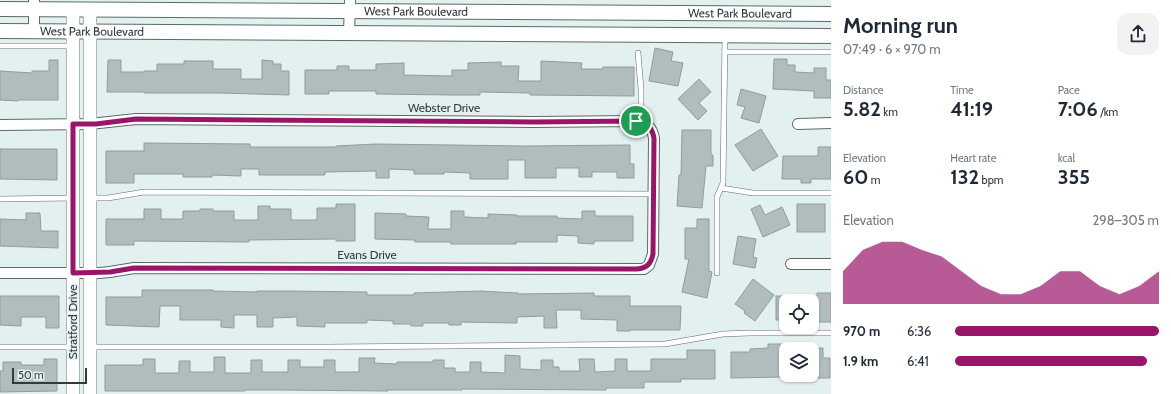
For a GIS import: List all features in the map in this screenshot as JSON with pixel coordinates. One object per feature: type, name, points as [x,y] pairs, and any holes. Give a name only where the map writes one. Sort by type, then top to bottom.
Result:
[{"type":"main road","name":"West Park Boulevard","points":[[0,9],[34,5],[73,10],[349,6],[831,14]]},
{"type":"main road","name":"West Park Boulevard","points":[[0,32],[831,36]]},
{"type":"street","points":[[34,5],[34,32]]},
{"type":"street","points":[[349,6],[349,34]]},
{"type":"street","name":"Stratford Drive","points":[[73,10],[73,394]]},
{"type":"street","name":"Stratford Drive","points":[[90,10],[90,394]]},
{"type":"street","name":"Webster Drive","points":[[0,125],[90,124],[136,119],[533,122],[636,121]]},
{"type":"street","points":[[636,121],[644,122],[653,132],[653,194]]},
{"type":"street","points":[[798,124],[831,123]]},
{"type":"street","name":"Evans Drive","points":[[0,273],[90,273],[110,272],[134,268],[644,268],[649,265],[653,254],[653,194]]},
{"type":"street","points":[[791,264],[831,264]]},
{"type":"lane","points":[[717,273],[717,197],[723,183],[725,35]]},
{"type":"lane","points":[[0,46],[73,46]]},
{"type":"lane","points":[[725,52],[831,52]]},
{"type":"lane","points":[[636,121],[641,108],[638,53]]},
{"type":"lane","points":[[721,188],[753,193],[831,193]]},
{"type":"lane","points":[[90,198],[108,198],[151,192],[653,194]]},
{"type":"lane","points":[[0,198],[74,198]]},
{"type":"lane","points":[[90,347],[328,347],[665,344],[736,333],[831,333]]},
{"type":"lane","points":[[0,347],[73,347]]},
{"type":"building","points":[[655,48],[673,52],[671,61],[683,63],[678,86],[649,81]]},
{"type":"building","points":[[774,59],[787,59],[787,65],[795,65],[795,72],[814,73],[814,68],[826,68],[826,80],[831,80],[831,98],[814,98],[814,91],[773,89]]},
{"type":"building","points":[[49,60],[58,60],[58,100],[0,100],[0,71],[32,73],[32,71],[49,71]]},
{"type":"building","points":[[108,60],[121,60],[121,72],[157,71],[157,64],[184,64],[184,61],[213,61],[213,69],[241,69],[241,79],[262,79],[262,60],[273,61],[273,64],[281,64],[281,71],[289,71],[289,95],[107,92]]},
{"type":"building","points":[[541,61],[582,63],[581,69],[634,67],[634,96],[530,95],[530,93],[480,92],[480,95],[376,94],[376,91],[329,91],[329,94],[305,94],[305,70],[337,70],[337,66],[349,66],[349,70],[376,70],[376,64],[404,63],[404,75],[452,76],[452,70],[468,70],[468,63],[501,62],[501,66],[519,66],[518,81],[541,81]]},
{"type":"building","points":[[699,79],[711,92],[699,103],[707,111],[698,120],[678,99]]},
{"type":"building","points":[[741,89],[766,96],[759,123],[741,118],[745,107],[737,105]]},
{"type":"building","points":[[761,129],[778,156],[753,171],[735,145]]},
{"type":"building","points":[[682,130],[711,130],[711,155],[713,155],[713,166],[706,166],[702,208],[677,206],[679,175],[681,175]]},
{"type":"building","points":[[144,143],[250,144],[250,147],[336,147],[376,144],[525,146],[630,145],[630,164],[634,164],[634,178],[617,178],[617,172],[592,172],[592,177],[579,177],[579,168],[556,168],[556,178],[525,178],[525,160],[508,160],[508,179],[470,179],[470,173],[444,172],[444,174],[414,174],[414,170],[389,169],[389,178],[376,178],[376,171],[325,172],[325,175],[259,175],[259,169],[241,169],[241,176],[212,175],[212,177],[183,177],[183,174],[134,174],[134,183],[106,183],[106,151],[144,151]]},
{"type":"building","points":[[818,147],[831,147],[831,179],[811,179],[811,183],[801,183],[801,179],[782,179],[783,156],[818,156]]},
{"type":"building","points":[[0,149],[57,149],[57,180],[0,179]]},
{"type":"building","points":[[336,204],[355,204],[355,241],[336,241],[336,239],[249,240],[249,242],[134,241],[134,245],[106,245],[106,219],[144,219],[144,209],[161,209],[161,219],[183,219],[183,211],[213,209],[213,211],[234,211],[234,220],[258,220],[258,206],[270,206],[270,209],[291,209],[291,220],[317,220],[317,208],[336,208]]},
{"type":"building","points":[[797,204],[825,204],[825,232],[797,232]]},
{"type":"building","points":[[760,205],[765,215],[782,207],[790,225],[763,237],[751,209]]},
{"type":"building","points":[[451,211],[464,211],[464,217],[488,218],[488,214],[557,216],[557,218],[582,219],[582,211],[595,211],[595,216],[633,216],[633,241],[594,241],[594,244],[578,243],[578,236],[557,235],[557,242],[516,242],[516,244],[451,244],[451,242],[415,242],[415,240],[375,239],[375,213],[406,214],[406,216],[429,217],[428,229],[451,229]]},
{"type":"building","points":[[26,213],[40,213],[41,231],[58,231],[58,248],[0,246],[0,219],[26,220]]},
{"type":"building","points":[[697,219],[709,219],[709,271],[712,272],[707,298],[682,292],[689,259],[685,259],[685,228],[697,228]]},
{"type":"building","points":[[738,236],[756,239],[753,257],[757,258],[755,268],[733,264]]},
{"type":"building","points":[[753,279],[774,295],[755,321],[735,304]]},
{"type":"building","points":[[142,290],[367,292],[367,295],[414,295],[414,293],[480,291],[518,294],[594,293],[594,296],[630,296],[630,306],[681,306],[680,330],[617,331],[617,320],[581,319],[581,310],[556,310],[557,328],[544,328],[544,316],[517,317],[517,323],[461,322],[461,325],[449,325],[449,323],[423,323],[423,326],[411,326],[411,324],[393,324],[393,321],[367,320],[367,323],[325,323],[325,327],[297,326],[297,317],[273,318],[273,327],[257,327],[257,315],[234,315],[234,328],[221,327],[221,320],[180,320],[180,306],[160,306],[159,327],[106,325],[106,297],[142,297]]},
{"type":"building","points":[[831,293],[831,322],[819,322],[819,294],[817,294]]},
{"type":"building","points":[[0,296],[59,296],[59,328],[46,328],[46,317],[21,317],[21,326],[0,325]]},
{"type":"building","points":[[776,296],[779,296],[779,320],[776,320]]},
{"type":"building","points":[[768,344],[779,344],[779,377],[731,378],[731,352],[750,352],[750,349],[768,348]]},
{"type":"building","points":[[819,348],[823,348],[823,358],[830,358],[830,378],[819,378]]},
{"type":"building","points":[[687,350],[715,350],[715,379],[681,379],[681,382],[644,382],[644,388],[606,388],[606,390],[462,389],[388,391],[105,391],[105,365],[143,365],[143,359],[155,359],[155,373],[179,373],[179,361],[190,361],[190,372],[214,372],[214,357],[225,357],[225,373],[251,373],[251,360],[262,360],[262,372],[288,372],[288,360],[300,360],[300,367],[324,367],[324,360],[335,360],[335,372],[359,372],[359,358],[375,358],[374,363],[397,364],[397,362],[433,362],[433,360],[444,360],[444,368],[455,368],[455,372],[470,372],[470,362],[481,362],[481,372],[505,373],[505,355],[520,356],[520,369],[541,370],[541,360],[553,360],[553,367],[559,367],[559,371],[580,371],[579,359],[594,359],[595,372],[615,371],[615,359],[627,359],[627,371],[651,371],[651,359],[687,359]]},
{"type":"building","points":[[44,359],[57,359],[57,391],[0,392],[0,371],[3,371],[3,362],[21,362],[21,365],[44,365]]},
{"type":"route","points":[[136,119],[533,122],[636,121],[644,122],[649,126],[653,132],[654,138],[653,254],[649,265],[644,268],[134,268],[110,272],[73,273],[73,124],[96,124],[136,119]]}]
